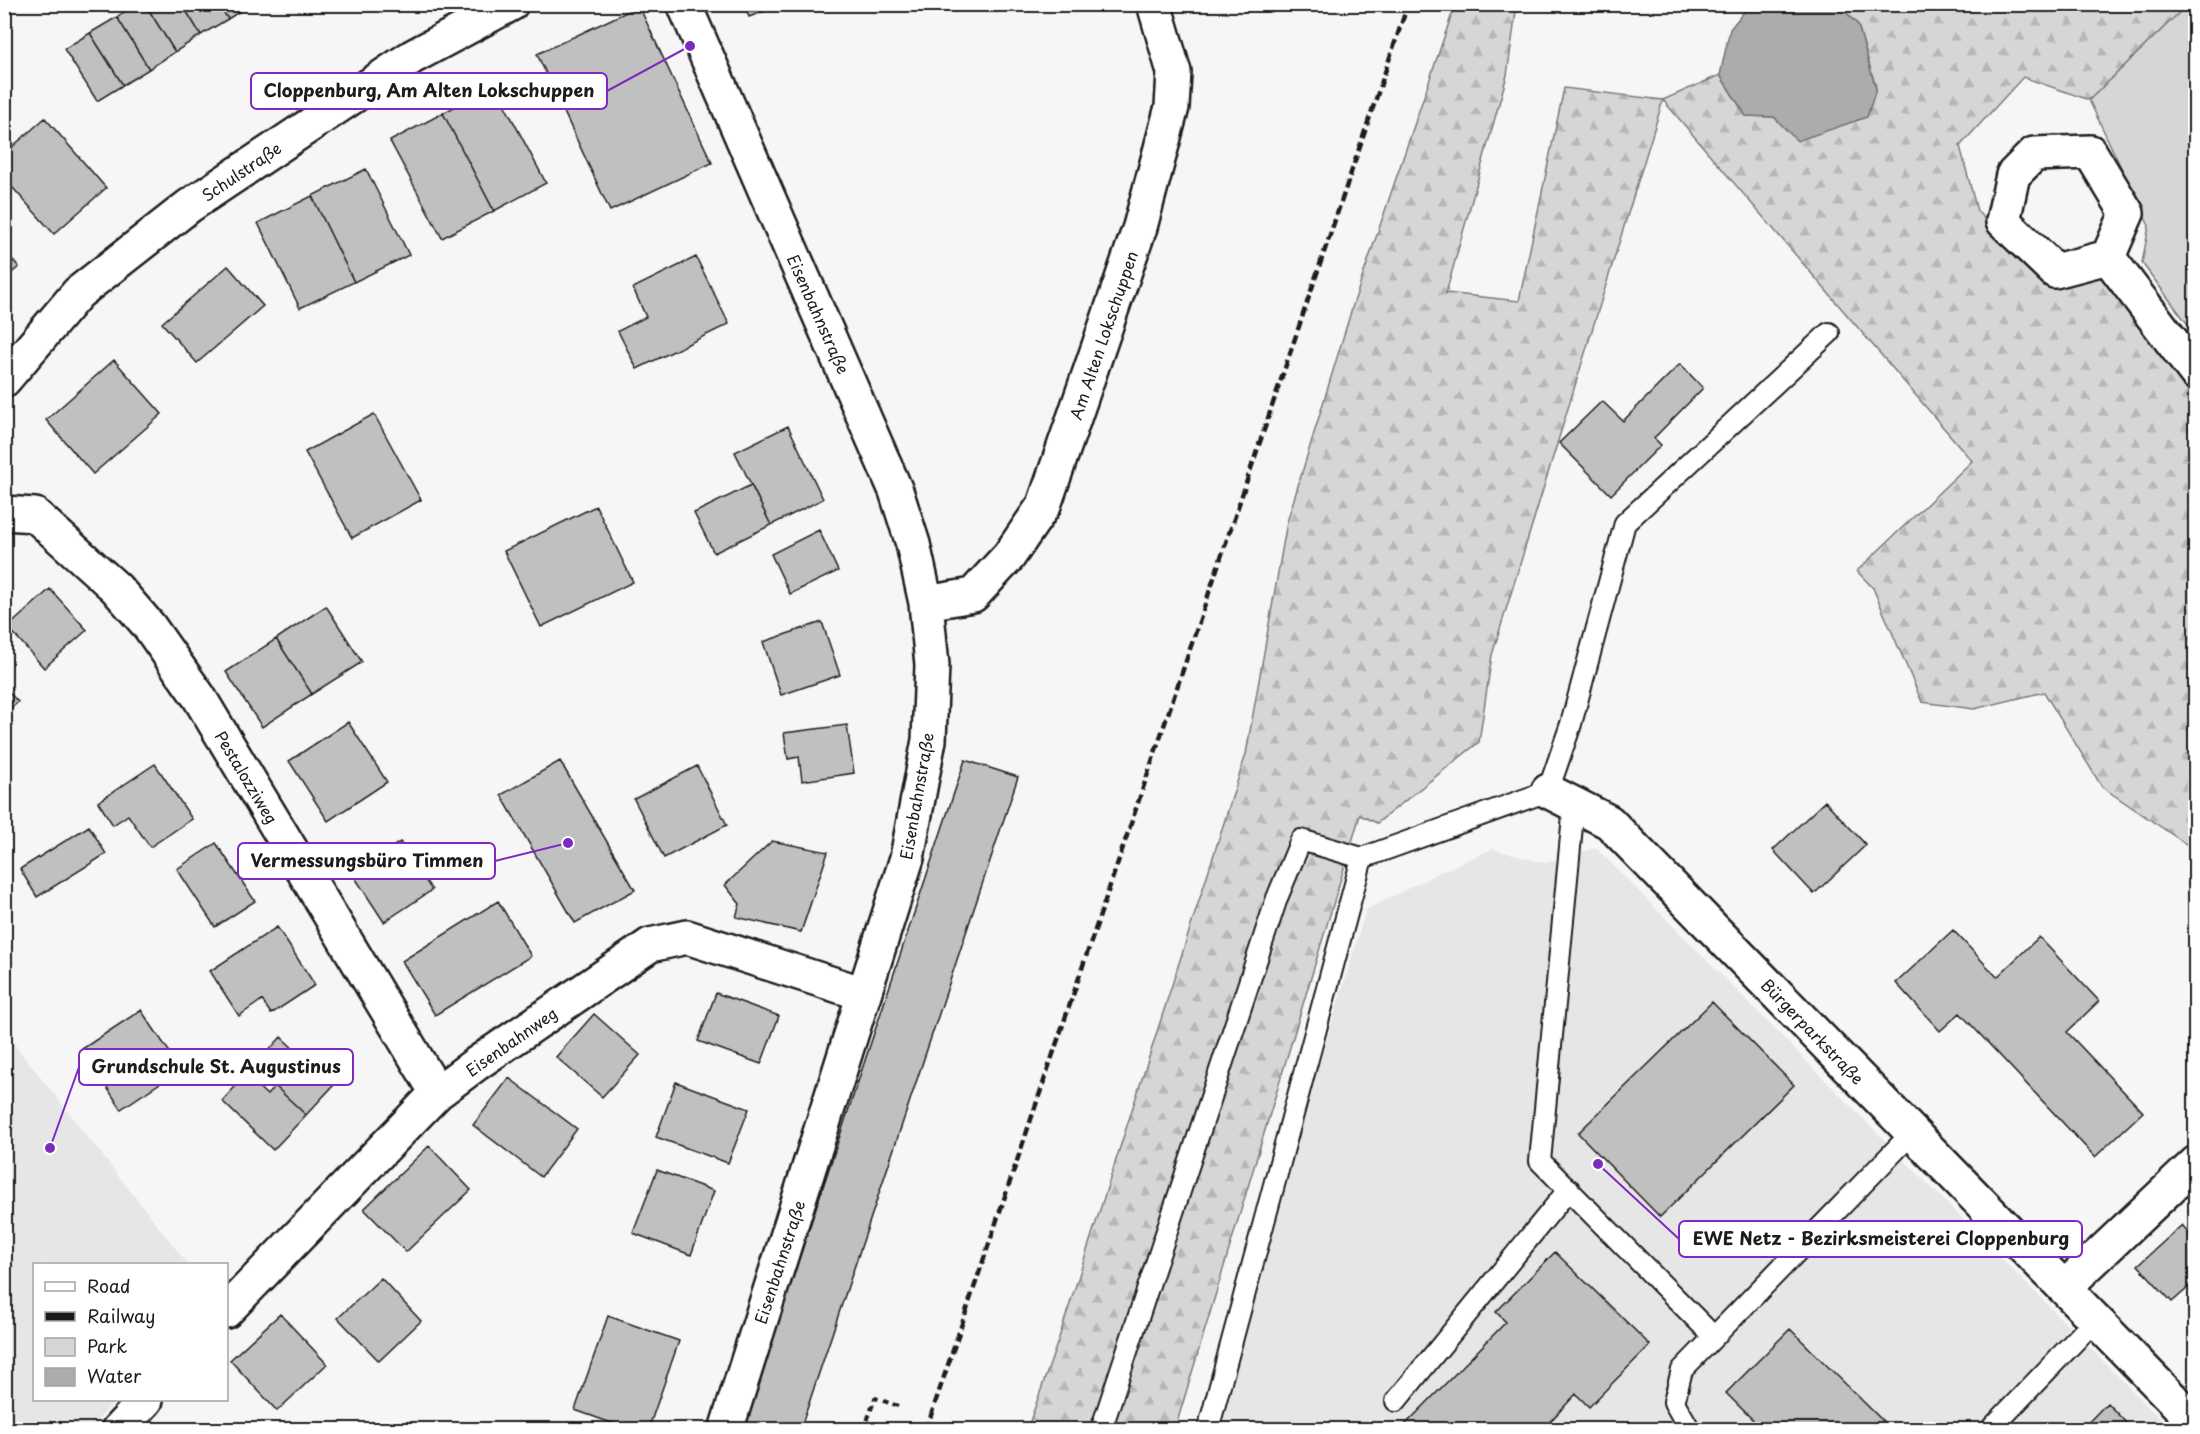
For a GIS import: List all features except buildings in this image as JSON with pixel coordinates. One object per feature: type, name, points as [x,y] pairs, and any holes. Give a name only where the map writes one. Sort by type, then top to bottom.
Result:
[{"type":"street","name":"Schulstraße","points":[[4,381],[78,293],[189,206],[412,57],[511,4]]},
{"type":"street","name":"Eisenbahnstraße","points":[[684,4],[896,491],[913,544],[926,603],[932,665],[929,740],[907,858],[726,1430]]},
{"type":"street","name":"Am Alten Lokschuppen","points":[[926,603],[973,595],[1008,556],[1044,505],[1140,227],[1173,107],[1174,72],[1154,4]]},
{"type":"street","points":[[2108,257],[2196,373]]},
{"type":"street","name":"Pestalozziweg","points":[[4,513],[35,515],[116,588],[149,626],[199,697],[437,1093]]},
{"type":"street","name":"Bürgerparkstraße","points":[[1561,798],[1609,822],[2196,1423]]},
{"type":"street","name":"Eisenbahnweg","points":[[228,1309],[437,1093],[650,945],[687,937],[864,994]]},
{"type":"street","points":[[2064,1288],[2196,1163]]},
{"type":"street","points":[[118,1430],[145,1401]]},
{"type":"lane","points":[[1714,1337],[1540,1161],[1561,798],[1571,724],[1625,524],[1829,333]]},
{"type":"lane","points":[[1101,1430],[1277,898],[1301,840],[1362,858],[1561,798]]},
{"type":"lane","points":[[1208,1430],[1362,858]]},
{"type":"lane","points":[[1690,1430],[1674,1402],[1682,1370],[1912,1133]]},
{"type":"lane","points":[[1396,1401],[1569,1189]]},
{"type":"lane","points":[[1990,1430],[2095,1320]]},
{"type":"path","points":[[864,1430],[875,1398],[898,1406]]},
{"type":"shaded area","points":[[1596,848],[2170,1429],[1208,1430],[1366,910],[1440,872],[1493,849],[1543,863]]},
{"type":"shaded area","points":[[4,1031],[187,1263],[33,1263],[33,1401],[115,1401],[89,1429],[5,1429]]},
{"type":"green space","points":[[1455,5],[1517,5],[1507,75],[1446,293],[1519,301],[1564,88],[1663,100],[1492,655],[1479,742],[1377,823],[1360,815],[1175,1429],[1027,1430],[1058,1341],[1246,754],[1287,522],[1353,305]]},
{"type":"green space","points":[[1839,5],[2187,5],[2089,100],[2023,77],[1960,146],[1977,211],[2047,287],[2105,275],[2195,396],[2195,850],[2102,787],[2044,692],[1974,709],[1922,702],[1873,588],[1857,571],[1972,461],[1663,100],[1720,75],[1746,116],[1774,117],[1798,140],[1867,117],[1876,88],[1858,25]]},
{"type":"green space","points":[[2187,5],[2195,5],[2195,334],[2142,263],[2149,226],[2089,100]]},
{"type":"water","points":[[1747,5],[1839,5],[1858,25],[1876,89],[1867,117],[1797,141],[1774,117],[1746,116],[1720,75],[1730,29]]},
{"type":"railway","points":[[926,1430],[1408,4]]},
{"type":"place","name":"Cloppenburg, Am Alten Lokschuppen","points":[[690,46]]},
{"type":"place","name":"Vermessungsbüro Timmen","points":[[568,843]]},
{"type":"place","name":"Grundschule St. Augustinus","points":[[50,1148]]},
{"type":"place","name":"EWE Netz - Bezirksmeisterei Cloppenburg","points":[[1598,1164]]}]
